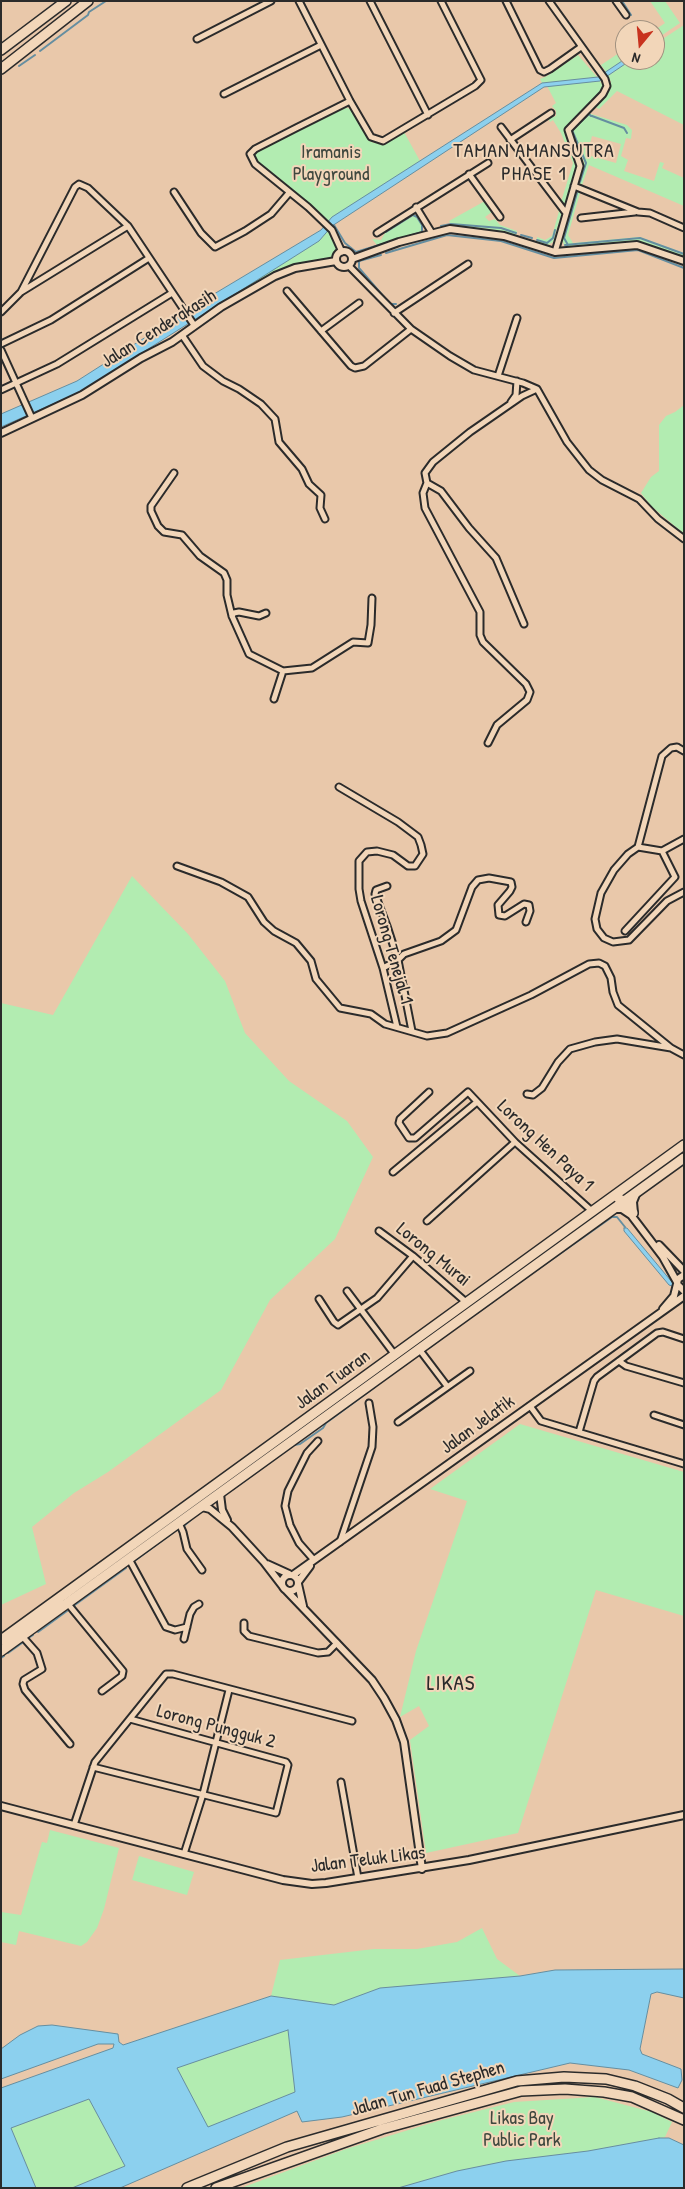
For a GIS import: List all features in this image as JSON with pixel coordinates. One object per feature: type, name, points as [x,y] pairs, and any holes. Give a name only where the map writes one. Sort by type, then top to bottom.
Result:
[{"type":"main road","points":[[1,50],[66,1]]},
{"type":"main road","points":[[34,24],[74,1]]},
{"type":"main road","points":[[1,69],[88,1]]},
{"type":"main road","name":"Jalan Tuaran","points":[[1,1640],[199,1504],[392,1358],[684,1145]]},
{"type":"main road","name":"Jalan Tuaran","points":[[220,1494],[684,1158]]},
{"type":"main road","points":[[570,1228],[615,1200],[624,1201],[633,1213]]},
{"type":"main road","points":[[392,1358],[394,1361],[419,1350]]},
{"type":"main road","points":[[199,1504],[201,1499],[212,1492],[220,1494]]},
{"type":"main road","name":"Jalan Tuaran","points":[[1,1651],[131,1562],[199,1504]]},
{"type":"main road","name":"Jalan Tun Fuad Stephen","points":[[187,2188],[287,2148],[517,2081],[564,2077],[606,2079],[668,2099],[684,2108]]},
{"type":"main road","name":"Jalan Tun Fuad Stephen","points":[[216,2188],[382,2128],[521,2091],[565,2089],[604,2092],[632,2098],[684,2120]]},
{"type":"street","points":[[197,39],[271,1]]},
{"type":"street","points":[[299,1],[350,101],[371,137],[382,141],[428,115],[475,86],[481,80],[442,1]]},
{"type":"street","points":[[370,1],[428,115]]},
{"type":"street","points":[[506,1],[540,70],[544,72],[550,70],[581,47]]},
{"type":"street","points":[[549,1],[603,76],[607,86],[605,91],[568,130],[580,162],[555,252]]},
{"type":"street","points":[[616,1],[626,15]]},
{"type":"street","points":[[224,94],[321,45]]},
{"type":"street","points":[[342,252],[332,230],[255,164],[250,154],[255,149],[350,101]]},
{"type":"street","points":[[510,140],[551,112]]},
{"type":"street","points":[[500,126],[566,213]]},
{"type":"street","points":[[377,233],[488,163]]},
{"type":"street","points":[[469,174],[500,217]]},
{"type":"street","points":[[21,292],[75,187],[79,184],[88,188],[128,226],[192,323]]},
{"type":"street","points":[[574,186],[638,212]]},
{"type":"street","points":[[174,192],[201,232],[215,247],[246,231],[271,214],[289,193]]},
{"type":"street","points":[[416,207],[432,233]]},
{"type":"street","points":[[581,218],[638,212],[650,213],[684,228]]},
{"type":"street","points":[[1,312],[21,292],[128,226]]},
{"type":"street","points":[[352,259],[450,229],[489,233],[555,252],[637,245],[684,262]]},
{"type":"street","points":[[342,252],[348,252],[352,259],[350,266],[342,267],[336,261],[337,256],[342,252]]},
{"type":"street","points":[[1,344],[51,320],[150,258]]},
{"type":"street","name":"Jalan Cenderakasih","points":[[1,433],[31,416],[82,395],[182,335],[192,323],[286,271],[305,265],[336,261]]},
{"type":"street","points":[[394,313],[468,264]]},
{"type":"street","points":[[350,266],[411,329],[474,370],[520,382],[537,389],[567,442],[589,470],[602,480],[639,499],[658,519],[684,539]]},
{"type":"street","points":[[287,290],[352,366],[359,368],[364,366],[411,329]]},
{"type":"street","points":[[1,390],[57,364],[172,293]]},
{"type":"street","points":[[321,331],[359,303]]},
{"type":"street","points":[[498,376],[517,318]]},
{"type":"street","points":[[182,335],[203,366],[223,381],[261,404],[275,419],[279,442],[302,469],[309,484],[321,495],[320,508],[325,519]]},
{"type":"street","points":[[1,350],[31,416]]},
{"type":"street","points":[[520,382],[522,396]]},
{"type":"street","points":[[510,403],[516,395],[520,382]]},
{"type":"street","points":[[488,743],[492,731],[527,700],[530,692],[526,684],[483,642],[480,635],[482,620],[480,612],[425,508],[423,493],[427,483],[425,473],[432,462],[470,432],[510,403],[537,389]]},
{"type":"street","points":[[174,473],[151,506],[151,511],[158,526],[164,532],[182,535],[200,556],[224,573],[227,580],[232,616],[249,654],[283,671],[312,668],[353,642],[368,642],[372,625],[372,598]]},
{"type":"street","points":[[427,483],[441,490],[469,528],[496,558],[524,624]]},
{"type":"street","points":[[232,616],[234,613],[239,612],[259,616],[266,613]]},
{"type":"street","points":[[274,699],[283,671]]},
{"type":"street","points":[[684,751],[671,748],[662,756],[638,847],[628,854],[614,870],[601,893],[595,919],[597,929],[604,938],[613,942],[629,940],[667,901],[684,892]]},
{"type":"street","name":"Lorong Tenejal 1","points":[[339,787],[398,822],[418,837],[421,845],[422,854],[415,866],[408,866],[393,855],[377,851],[367,852],[359,861],[361,900],[383,968],[397,1027]]},
{"type":"street","points":[[638,847],[662,851],[684,839]]},
{"type":"street","points":[[625,931],[675,877],[662,851]]},
{"type":"street","points":[[177,866],[225,884],[248,897],[264,922],[274,931],[296,943],[312,962],[316,979],[340,1008],[371,1014],[379,1021],[426,1036],[447,1033],[531,995],[589,964],[599,963],[605,966],[610,978],[612,992],[618,1005],[671,1048],[684,1055]]},
{"type":"street","points":[[383,968],[398,960],[404,954],[441,940],[456,930],[472,887],[478,880],[489,878],[511,882],[512,887],[510,891],[498,905],[499,915],[505,916],[524,904],[529,905],[530,912],[526,922]]},
{"type":"street","points":[[386,886],[376,890],[375,894],[388,926],[398,960],[412,1031]]},
{"type":"street","points":[[527,1094],[534,1095],[542,1088],[558,1062],[570,1049],[595,1042],[617,1039],[671,1048]]},
{"type":"street","points":[[393,1172],[477,1102],[468,1092],[412,1139],[399,1123],[400,1119],[429,1092]]},
{"type":"street","name":"Lorong Hen Paya 1","points":[[477,1102],[515,1142],[593,1212]]},
{"type":"street","points":[[427,1220],[515,1142]]},
{"type":"street","points":[[638,1191],[633,1202],[633,1213],[668,1257],[684,1273]]},
{"type":"street","points":[[611,1210],[620,1208],[631,1215],[663,1257],[677,1283],[684,1291]]},
{"type":"street","name":"Lorong Murai","points":[[379,1231],[413,1256],[467,1303]]},
{"type":"street","points":[[320,1298],[336,1325],[341,1324],[360,1308],[376,1298],[413,1256]]},
{"type":"street","name":"Jalan Jelatik","points":[[661,1312],[674,1296],[677,1283],[684,1273]]},
{"type":"street","points":[[347,1291],[392,1358]]},
{"type":"street","name":"Jalan Jelatik","points":[[291,1575],[684,1296]]},
{"type":"street","points":[[579,1432],[594,1381],[657,1332],[684,1339]]},
{"type":"street","points":[[419,1350],[447,1386]]},
{"type":"street","points":[[619,1361],[626,1366],[684,1383]]},
{"type":"street","points":[[398,1422],[470,1371]]},
{"type":"street","points":[[340,1542],[372,1446],[373,1427],[369,1403]]},
{"type":"street","points":[[530,1406],[542,1421],[684,1464]]},
{"type":"street","points":[[654,1415],[684,1425]]},
{"type":"street","points":[[313,1561],[290,1525],[285,1506],[288,1491],[309,1448],[318,1441]]},
{"type":"street","points":[[220,1494],[222,1510],[232,1527]]},
{"type":"street","points":[[199,1504],[210,1509],[232,1527],[264,1562],[284,1588],[372,1680],[396,1720],[404,1742],[422,1869]]},
{"type":"street","points":[[179,1523],[184,1532],[187,1549],[202,1570]]},
{"type":"street","name":"Jalan Jelatik","points":[[298,1583],[313,1561]]},
{"type":"street","points":[[131,1562],[166,1627],[174,1630],[187,1628]]},
{"type":"street","points":[[264,1562],[291,1575],[298,1583],[303,1607]]},
{"type":"street","points":[[291,1575],[283,1578],[282,1584],[284,1588],[288,1591],[293,1590],[298,1583]]},
{"type":"street","points":[[68,1604],[123,1671],[122,1676],[102,1691]]},
{"type":"street","points":[[184,1638],[194,1607],[199,1604]]},
{"type":"street","points":[[244,1623],[244,1632],[248,1636],[318,1653],[328,1652],[337,1643]]},
{"type":"street","points":[[22,1636],[36,1653],[42,1669],[24,1680],[23,1684],[70,1744]]},
{"type":"street","points":[[74,1825],[92,1767],[166,1674],[352,1721]]},
{"type":"street","points":[[184,1854],[203,1794],[229,1690]]},
{"type":"street","name":"Lorong Pungguk 2","points":[[130,1719],[286,1762],[288,1765],[277,1810],[273,1813],[203,1794]]},
{"type":"street","points":[[92,1767],[203,1794]]},
{"type":"street","points":[[342,1782],[358,1878]]},
{"type":"street","name":"Jalan Teluk Likas","points":[[1,1806],[296,1882],[326,1884],[422,1869],[684,1815]]},
{"type":"green space","points":[[650,1],[665,1],[680,23],[665,33],[665,20],[663,20]]},
{"type":"green space","points":[[684,25],[684,125],[617,91],[599,109],[595,107],[608,93],[611,82],[608,76],[617,70],[665,70],[665,37]]},
{"type":"green space","points":[[578,55],[597,77],[542,83],[540,79]]},
{"type":"green space","points":[[615,56],[615,66],[606,72],[601,65]]},
{"type":"green space","points":[[600,81],[604,87],[603,90],[566,129],[565,135],[577,165],[565,203],[562,205],[561,202],[573,163],[561,133],[553,120],[550,122],[548,118],[556,116],[556,111],[552,106],[556,103],[547,86]]},
{"type":"green space","name":"Iramanis Playground","points":[[344,107],[353,110],[370,141],[374,143],[384,143],[404,132],[420,161],[328,222],[256,162],[254,155],[256,152]]},
{"type":"green space","points":[[588,113],[627,125],[632,130],[631,139],[626,138],[621,156],[628,160],[624,171],[654,181],[660,162],[664,163],[662,168],[684,178],[684,206],[589,165],[582,185],[580,184],[584,162],[572,130]],"holes":[[[592,136],[621,144],[616,163],[587,155]]]},
{"type":"green space","points":[[577,192],[580,193],[568,235],[573,243],[640,237],[684,253],[684,258],[637,242],[565,248],[562,239]]},
{"type":"green space","points":[[485,201],[493,211],[485,217],[489,221],[495,219],[500,225],[517,231],[516,235],[489,229],[451,225],[449,221]]},
{"type":"green space","points":[[560,209],[562,212],[553,242],[548,245],[537,243],[537,237],[545,240],[552,236],[559,211],[557,210]]},
{"type":"green space","points":[[413,216],[417,217],[422,225],[422,231],[377,245],[372,239],[381,240],[385,233]]},
{"type":"green space","points":[[328,231],[337,247],[336,253],[331,258],[286,268],[195,321],[193,319],[319,241]]},
{"type":"green space","points":[[684,405],[684,534],[651,506],[641,493],[651,477],[659,471],[659,425],[666,416]]},
{"type":"green space","points":[[132,876],[188,934],[225,981],[245,1033],[289,1081],[347,1121],[373,1157],[335,1239],[270,1300],[221,1390],[108,1472],[74,1493],[32,1527],[46,1584],[1,1605],[1,1003],[53,1015]]},
{"type":"green space","points":[[520,1424],[684,1472],[684,1616],[596,1590],[518,1833],[426,1853],[410,1740],[429,1726],[419,1706],[400,1717],[416,1651],[467,1501],[430,1489]]},
{"type":"green space","points":[[50,1830],[119,1848],[104,1909],[97,1928],[87,1942],[81,1946],[19,1931],[16,1945],[1,1942],[1,1912],[21,1915],[42,1842],[47,1843]]},
{"type":"green space","points":[[139,1856],[194,1872],[187,1895],[132,1880]]},
{"type":"green space","points":[[482,1928],[497,1959],[520,1976],[380,1988],[334,2005],[271,1996],[280,1960],[374,1949],[417,1949],[457,1942]]},
{"type":"green space","points":[[288,2029],[295,2092],[208,2128],[177,2068]]},
{"type":"green space","name":"Likas Bay Public Park","points":[[595,2097],[652,2112],[672,2122],[665,2137],[588,2151],[506,2161],[457,2171],[398,2188],[241,2188],[346,2149],[438,2121],[514,2102]]},
{"type":"green space","points":[[89,2099],[125,2166],[72,2188],[36,2188],[11,2128]]},
{"type":"water","points":[[615,66],[616,70],[600,81],[544,87],[332,226],[319,241],[80,392],[1,427],[1,414],[77,381],[199,303],[321,230],[332,217],[542,83],[598,77]]},
{"type":"water","points":[[624,1228],[627,1228],[671,1281],[684,1286],[684,1290],[669,1285],[624,1231]]},
{"type":"water","points":[[684,1969],[684,1998],[657,1992],[651,1994],[640,2049],[642,2054],[681,2069],[682,2080],[678,2088],[629,2070],[570,2063],[342,2117],[302,2122],[297,2111],[120,2188],[72,2188],[125,2166],[89,2099],[11,2128],[36,2188],[1,2188],[1,2088],[113,2048],[114,2044],[98,2044],[1,2079],[1,2049],[20,2035],[38,2026],[52,2025],[118,2034],[119,2042],[123,2045],[271,1996],[334,2005],[380,1988],[520,1976],[555,1970]],"holes":[[[288,2030],[295,2092],[208,2127],[177,2068]]]},
{"type":"water","points":[[659,2138],[669,2138],[684,2145],[684,2188],[398,2188],[457,2171],[506,2161],[588,2151]]},
{"type":"waterway","points":[[40,51],[106,1]]},
{"type":"waterway","points":[[622,1],[631,15]]},
{"type":"waterway","points":[[19,66],[35,55]]},
{"type":"waterway","points":[[580,182],[586,163],[572,130],[589,114],[591,116]]},
{"type":"waterway","points":[[592,116],[624,128],[627,133]]},
{"type":"waterway","points":[[568,245],[564,238],[577,193]]},
{"type":"waterway","points":[[334,225],[345,243],[356,252],[422,232],[422,225],[417,217],[413,215],[386,232]]},
{"type":"waterway","points":[[441,226],[451,224],[501,228],[516,233]]},
{"type":"waterway","points":[[537,240],[547,243],[553,238],[555,230]]},
{"type":"waterway","points":[[386,253],[447,235],[501,241],[554,258],[638,250],[684,268]]},
{"type":"waterway","points":[[521,235],[532,238]]},
{"type":"waterway","points":[[565,245],[640,238],[684,254]]},
{"type":"waterway","points":[[381,255],[359,261],[359,268],[390,304],[396,304]]},
{"type":"waterway","points":[[503,1294],[612,1217],[617,1217],[625,1227]]},
{"type":"waterway","points":[[476,1314],[494,1301]]},
{"type":"waterway","points":[[429,1348],[461,1324]]},
{"type":"waterway","points":[[405,1365],[416,1357]]},
{"type":"waterway","points":[[232,1490],[294,1445],[300,1444],[323,1428],[326,1423],[375,1387]]},
{"type":"waterway","points":[[185,1525],[193,1518]]},
{"type":"waterway","points":[[133,1562],[178,1529]]},
{"type":"waterway","points":[[72,1607],[126,1568]]},
{"type":"waterway","points":[[38,1632],[67,1611]]},
{"type":"waterway","points":[[27,1639],[33,1635]]},
{"type":"waterway","points":[[8,1653],[22,1643]]},
{"type":"district","name":"TAMAN AMANSUTRA PHASE 1","points":[[534,164]]},
{"type":"district","name":"LIKAS","points":[[451,1684]]}]
